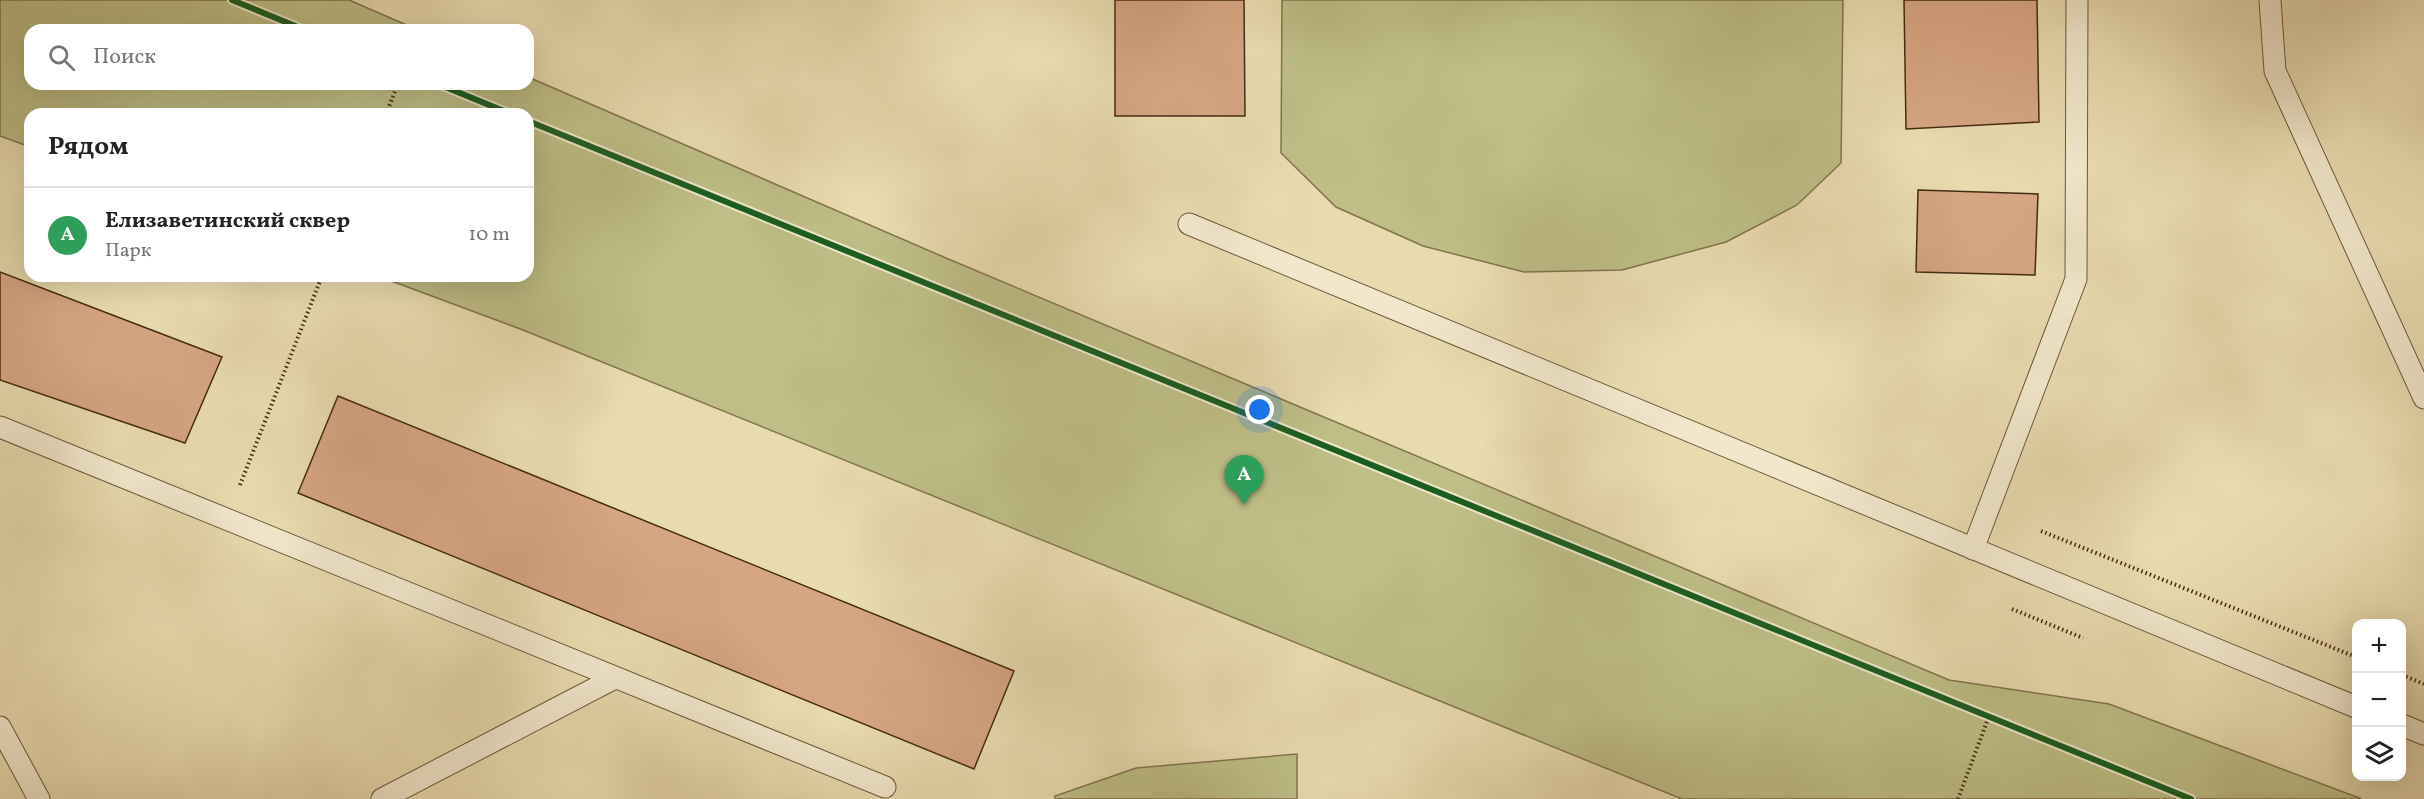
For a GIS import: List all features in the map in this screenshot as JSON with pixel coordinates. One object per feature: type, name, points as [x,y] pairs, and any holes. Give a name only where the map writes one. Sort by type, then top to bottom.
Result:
[{"type":"lane","points":[[1973,549],[2076,279],[2077,0]]},
{"type":"lane","points":[[2270,0],[2275,71],[2424,398]]},
{"type":"lane","points":[[1189,224],[2352,705]]},
{"type":"lane","points":[[0,427],[885,787]]},
{"type":"lane","points":[[382,799],[615,678]]},
{"type":"lane","points":[[2406,727],[2424,734]]},
{"type":"lane","points":[[3,739],[39,799]]},
{"type":"path","points":[[232,0],[291,24]]},
{"type":"path","points":[[388,108],[396,90]]},
{"type":"path","points":[[453,90],[496,108]]},
{"type":"path","points":[[534,123],[2191,799]]},
{"type":"path","points":[[226,519],[320,282]]},
{"type":"path","points":[[2041,531],[2352,655]]},
{"type":"path","points":[[2406,677],[2424,684]]},
{"type":"path","points":[[1958,799],[1989,716]]},
{"type":"green space","points":[[0,0],[349,0],[404,24],[24,24],[24,90],[534,90],[534,80],[946,258],[1949,680],[2109,704],[2362,799],[1682,799],[523,330],[394,282],[534,282],[534,108],[24,108],[24,145],[0,136]]},
{"type":"green space","points":[[1282,0],[1843,0],[1841,163],[1797,205],[1726,242],[1622,270],[1524,272],[1423,246],[1336,207],[1281,153]]},
{"type":"green space","points":[[1297,754],[1297,799],[1055,799],[1055,796],[1136,768]]},
{"type":"building","points":[[1115,0],[1244,0],[1245,116],[1115,116]]},
{"type":"building","points":[[1904,0],[2037,0],[2039,122],[1906,129]]},
{"type":"building","points":[[1918,190],[2038,194],[2035,275],[1916,272]]},
{"type":"building","points":[[0,272],[222,357],[185,443],[0,380]]},
{"type":"building","points":[[338,396],[1014,671],[974,769],[298,493]]},
{"type":"cycle path","points":[[232,0],[290,24]]},
{"type":"cycle path","points":[[453,90],[496,108]]},
{"type":"cycle path","points":[[534,123],[2191,799]]},
{"type":"place","name":"Елизаветинский сквер","points":[[1244,505]]}]
